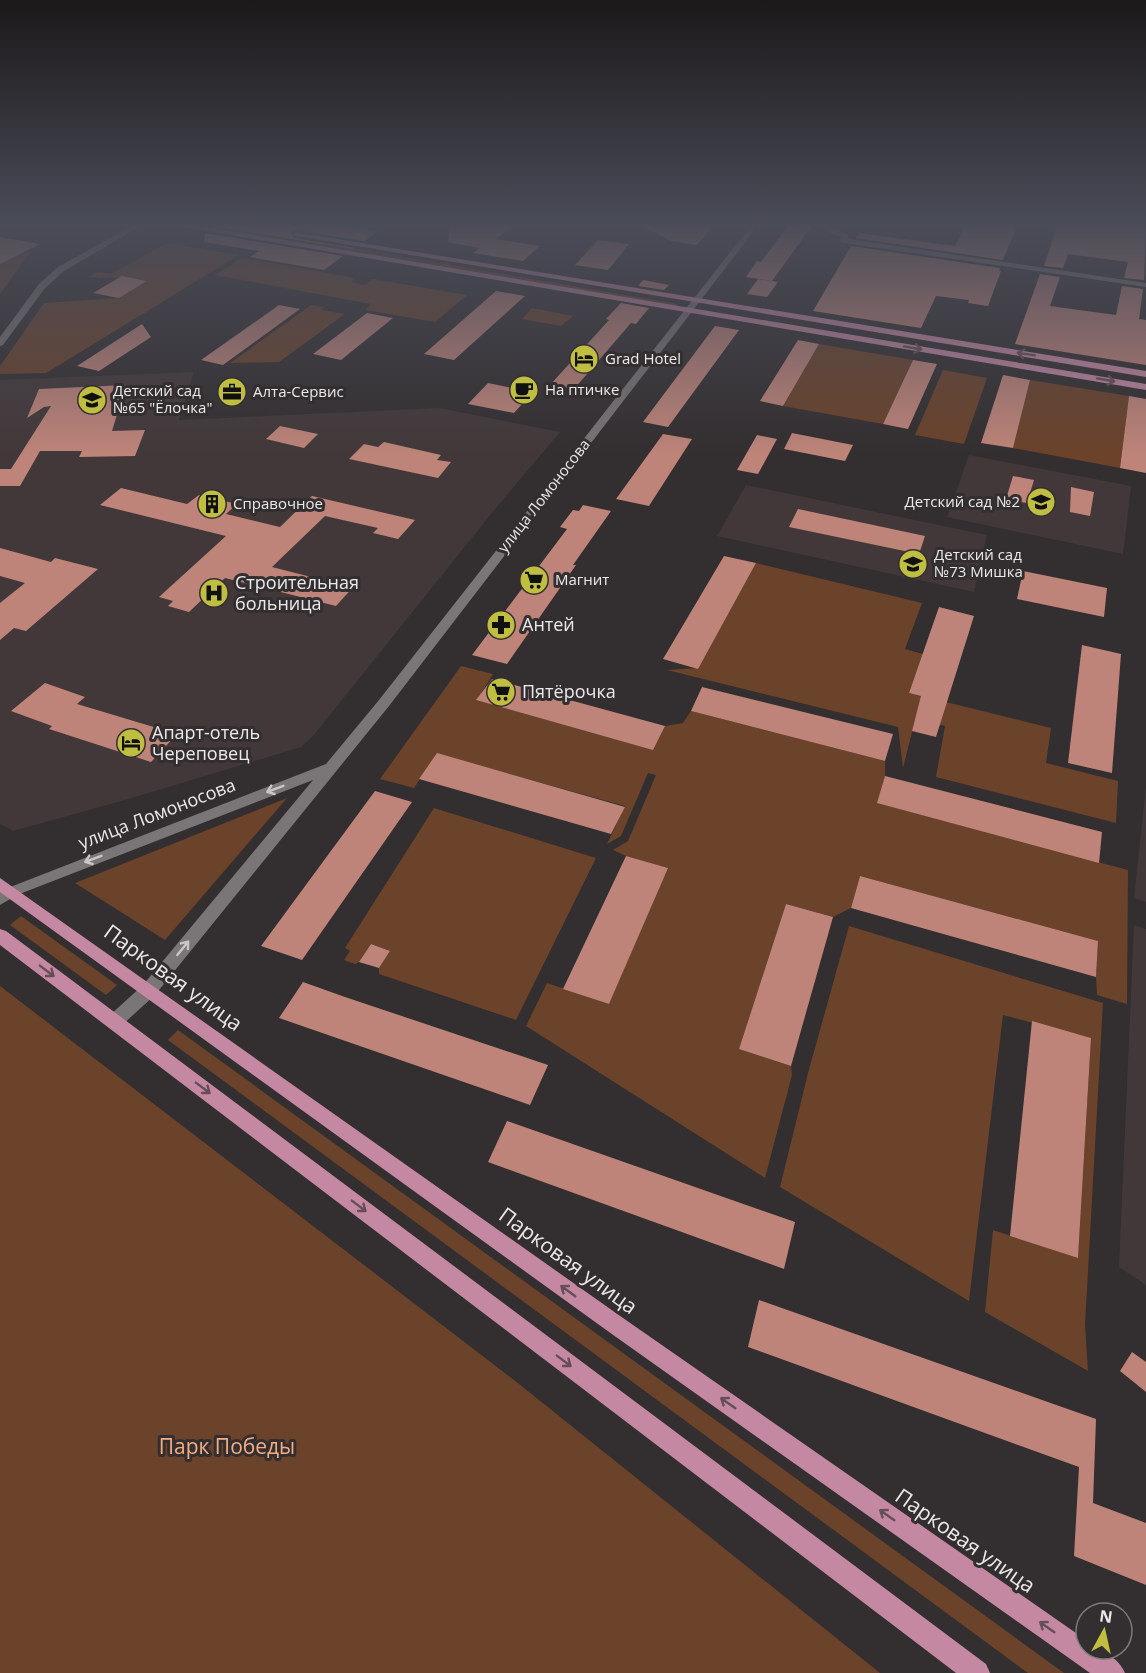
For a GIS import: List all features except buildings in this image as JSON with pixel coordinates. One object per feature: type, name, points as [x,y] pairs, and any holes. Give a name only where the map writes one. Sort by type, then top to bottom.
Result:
[{"type":"main road","points":[[636,301],[1146,387]]},
{"type":"main road","points":[[708,301],[1146,374]]},
{"type":"main road","name":"Парковая улица","points":[[4,891],[148,990],[616,1325],[1112,1673]]},
{"type":"main road","points":[[0,936],[977,1673]]},
{"type":"street","points":[[0,343],[31,301]]},
{"type":"street","name":"улица Ломоносова","points":[[115,1021],[148,990],[423,654],[694,301]]},
{"type":"street","name":"улица Ломоносова","points":[[4,891],[330,768]]},
{"type":"shaded area","name":"Строительная больница","points":[[194,372],[179,420],[439,408],[560,432],[491,514],[314,735],[301,747],[13,831],[0,824],[0,380]]},
{"type":"shaded area","name":"Детский сад №2","points":[[969,455],[1131,486],[1123,554],[947,517]]},
{"type":"shaded area","name":"Детский сад №73 Мишка","points":[[746,485],[987,535],[974,592],[717,536]]},
{"type":"shaded area","points":[[1146,785],[1146,902],[1134,898]]},
{"type":"shaded area","points":[[1134,925],[1146,929],[1146,1285],[1119,1267]]},
{"type":"green space","points":[[164,301],[46,373],[0,374],[0,366],[44,303]]},
{"type":"green space","points":[[355,301],[460,301],[435,322],[365,310],[371,304]]},
{"type":"green space","points":[[640,301],[677,304],[675,307]]},
{"type":"green space","points":[[311,305],[324,307],[321,310],[345,314],[279,362],[230,363]]},
{"type":"green space","points":[[532,308],[573,316],[561,326],[522,319]]},
{"type":"green space","points":[[819,344],[913,360],[883,424],[783,406]]},
{"type":"green space","points":[[943,370],[987,378],[964,444],[915,435]]},
{"type":"green space","points":[[1030,380],[1129,396],[1120,468],[1013,448]]},
{"type":"green space","points":[[756,563],[922,603],[905,649],[923,654],[909,693],[1051,728],[1046,763],[1118,781],[1116,823],[936,777],[945,726],[915,720],[903,768],[898,727],[667,670],[698,668]]},
{"type":"green space","points":[[461,666],[493,674],[477,700],[653,749],[665,726],[683,723],[691,711],[885,761],[885,776],[878,803],[1128,870],[1127,1004],[1097,995],[1098,941],[860,876],[851,908],[833,917],[786,904],[739,1049],[791,1066],[792,1075],[765,1178],[526,1026],[547,983],[609,1004],[667,868],[613,850],[628,841],[656,775],[648,773],[621,836],[607,844],[625,806],[437,754],[414,788],[380,779]]},
{"type":"green space","points":[[287,798],[165,940],[75,883]]},
{"type":"green space","points":[[434,808],[596,858],[516,1020],[379,974],[379,968],[390,951],[371,944],[359,962],[355,964],[344,960],[350,951],[345,948]]},
{"type":"green space","points":[[21,916],[117,985],[106,995],[10,925]]},
{"type":"green space","points":[[849,926],[1103,1003],[1085,1325],[1088,1371],[985,1312],[993,1230],[1078,1258],[1091,1038],[1003,1015],[969,1301],[780,1187],[808,1073]]},
{"type":"green space","name":"Парк Победы","points":[[0,986],[514,1380],[880,1673],[0,1673]]},
{"type":"green space","points":[[178,1030],[1064,1673],[1028,1673],[168,1040]]},
{"type":"place","name":"Grad Hotel","points":[[584,359]]},
{"type":"place","name":"На птичке","points":[[524,390]]},
{"type":"place","name":"Алта-Сервис","points":[[232,392]]},
{"type":"place","name":"Детский сад №65 \"Ёлочка\"","points":[[92,400]]},
{"type":"place","name":"Детский сад №2","points":[[1041,502]]},
{"type":"place","name":"Справочное","points":[[212,504]]},
{"type":"place","name":"Детский сад №73 Мишка","points":[[913,564]]},
{"type":"place","name":"Магнит","points":[[534,580]]},
{"type":"place","name":"Строительная больница","points":[[214,593]]},
{"type":"place","name":"Антей","points":[[501,625]]},
{"type":"place","name":"Пятёрочка","points":[[501,692]]},
{"type":"place","name":"Апарт-отель Череповец","points":[[131,743]]}]
